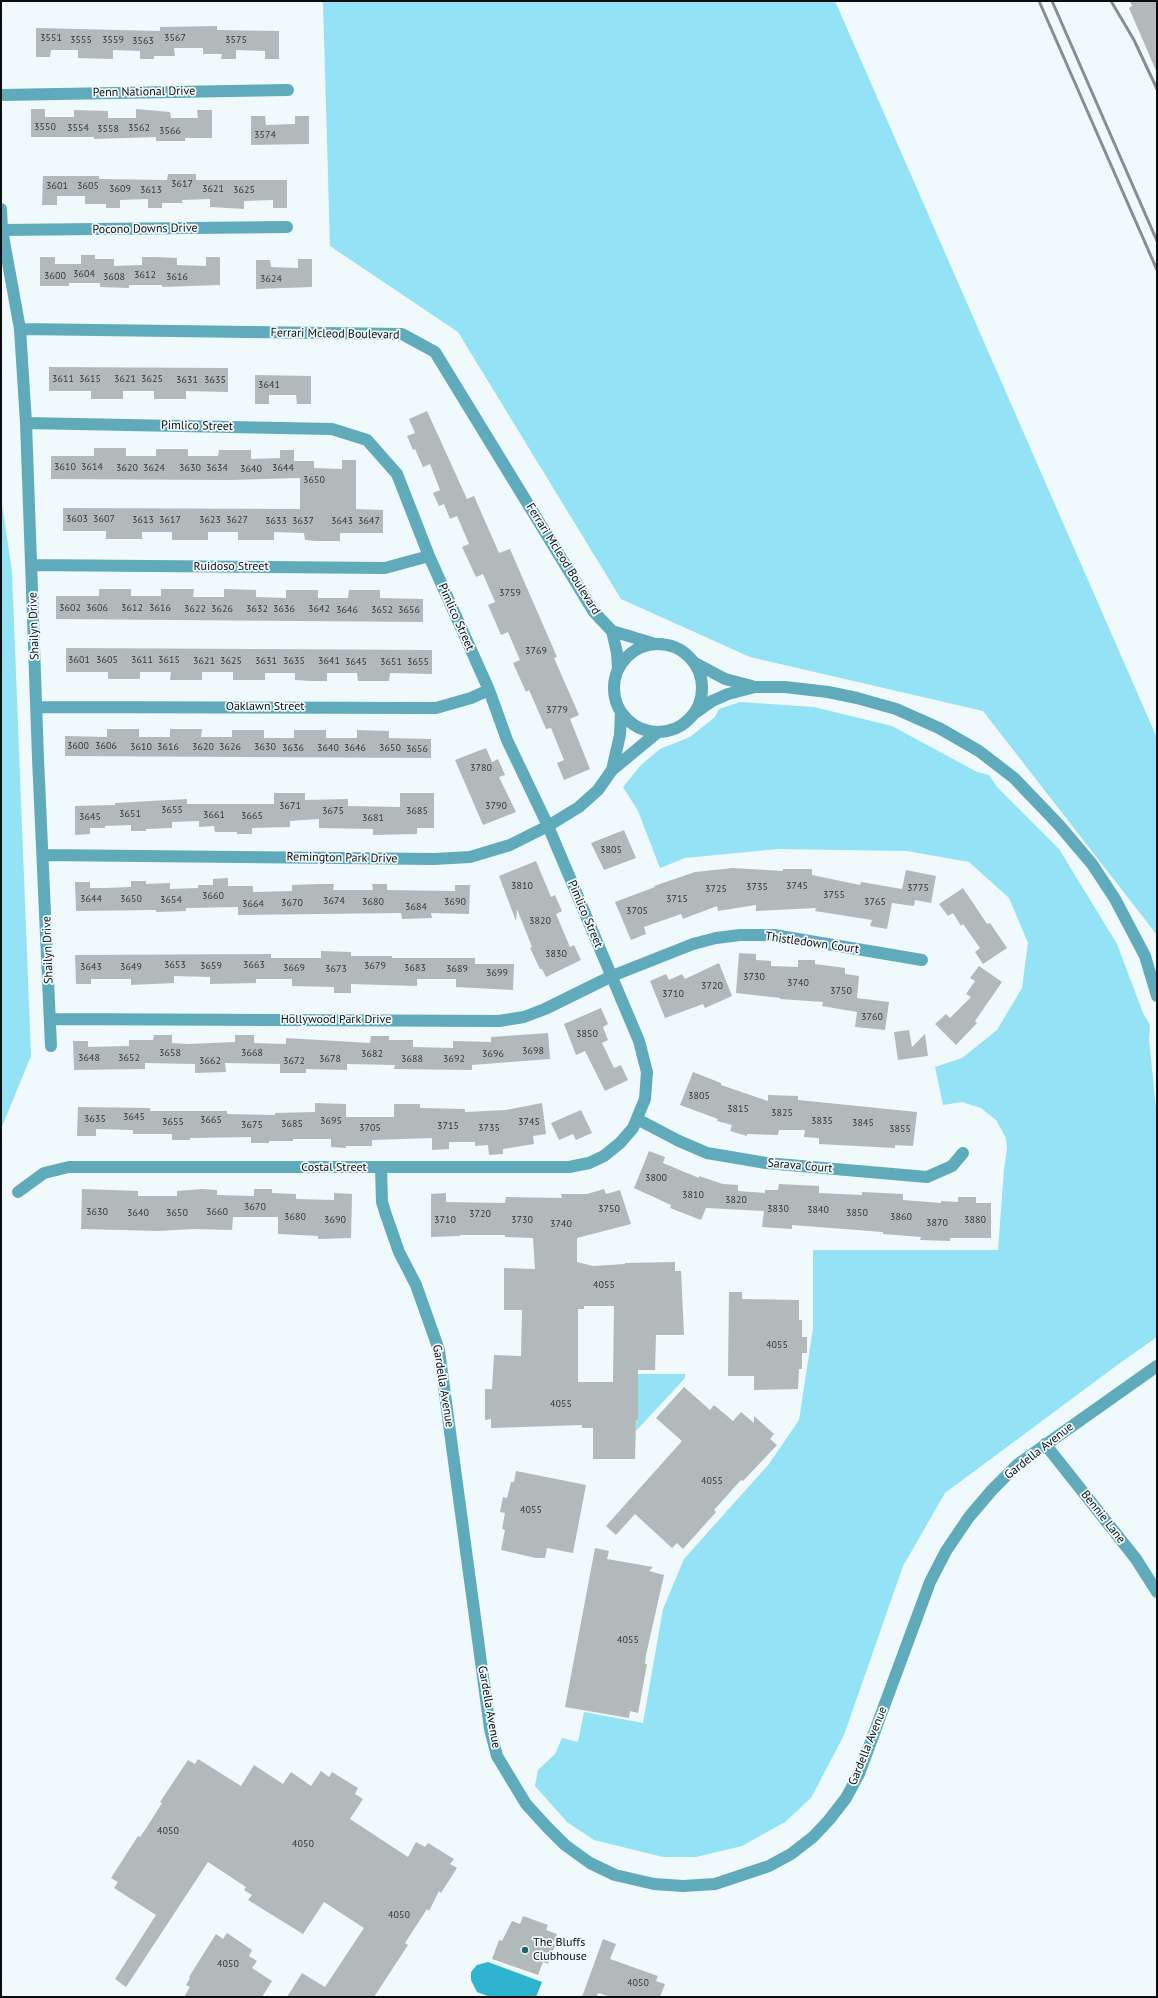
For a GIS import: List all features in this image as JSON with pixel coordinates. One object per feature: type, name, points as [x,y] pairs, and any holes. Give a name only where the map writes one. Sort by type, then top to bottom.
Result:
[{"type":"street","name":"Penn National Drive","points":[[1,95],[288,90]]},
{"type":"street","name":"Shailyn Drive","points":[[1,209],[2,230],[20,329],[26,423],[38,758],[44,855],[52,1046]]},
{"type":"street","name":"Pocono Downs Drive","points":[[2,230],[287,227]]},
{"type":"street","name":"Ferrari Mcleod Boulevard","points":[[20,329],[402,334],[435,352],[594,612],[612,631]]},
{"type":"street","name":"Pimlico Street","points":[[26,423],[332,429],[367,440],[398,474],[429,556],[489,690],[507,740],[548,826],[640,1041],[646,1072],[645,1099],[637,1119]]},
{"type":"street","name":"Ruidoso Street","points":[[31,565],[385,568],[429,556]]},
{"type":"street","points":[[612,631],[652,644]]},
{"type":"street","points":[[612,631],[617,653],[618,669],[614,684],[615,698],[621,712],[637,727],[658,732],[672,730],[685,723],[695,713],[712,701],[728,694],[756,687],[785,687],[857,698],[896,709],[939,728],[979,751],[1014,778],[1059,825],[1092,864],[1114,899],[1145,956],[1157,996]]},
{"type":"street","points":[[618,669],[626,657],[638,648],[652,644],[666,644],[680,649],[692,658],[700,670],[703,685],[701,699],[695,713]]},
{"type":"street","points":[[695,663],[725,679],[756,687]]},
{"type":"street","name":"Oaklawn Street","points":[[37,707],[436,708],[471,698],[489,690]]},
{"type":"street","name":"Remington Park Drive","points":[[612,770],[620,735],[621,712]]},
{"type":"street","name":"Remington Park Drive","points":[[44,855],[434,859],[477,855],[510,845],[548,826],[579,807],[598,790],[612,770],[658,732]]},
{"type":"street","name":"Thistledown Court","points":[[612,976],[693,944],[716,938],[740,936],[774,935],[922,960]]},
{"type":"street","name":"Hollywood Park Drive","points":[[50,1019],[499,1021],[524,1017],[545,1009],[612,976]]},
{"type":"street","name":"Sarava Court","points":[[637,1119],[679,1141],[707,1153],[766,1163],[927,1176],[952,1166],[963,1153]]},
{"type":"street","name":"Costal Street","points":[[18,1192],[44,1174],[69,1167],[569,1167],[589,1163],[604,1156],[620,1143],[633,1128],[637,1119]]},
{"type":"street","name":"Gardella Avenue","points":[[381,1168],[382,1202],[399,1252],[416,1285],[439,1350],[490,1729],[497,1756],[526,1804],[565,1845],[590,1863],[615,1875],[654,1884],[683,1886],[715,1884],[769,1866],[792,1854],[813,1837],[829,1820],[846,1798],[858,1774],[921,1604],[946,1551],[969,1517],[992,1490],[1017,1465],[1157,1366]]},
{"type":"street","name":"Bennie Lane","points":[[1045,1444],[1136,1559],[1157,1592]]},
{"type":"shaded area","points":[[323,1],[835,1],[1157,738],[1157,935],[983,711],[750,657],[621,599],[458,332],[330,246]]},
{"type":"shaded area","points":[[1,497],[12,572],[31,1056],[1,1129]]},
{"type":"shaded area","points":[[740,702],[814,707],[892,726],[977,772],[989,775],[997,787],[1059,849],[1117,944],[1143,1013],[1150,1025],[1149,1039],[1157,1118],[1157,1337],[945,1493],[903,1566],[844,1735],[811,1798],[785,1822],[742,1846],[696,1857],[663,1857],[594,1840],[567,1822],[535,1786],[538,1770],[555,1754],[562,1738],[578,1742],[584,1712],[643,1723],[663,1609],[684,1559],[769,1464],[799,1420],[813,1328],[813,1250],[998,1250],[1004,1169],[1007,1149],[1006,1138],[996,1120],[981,1108],[962,1102],[943,1105],[935,1067],[962,1058],[997,1030],[1022,988],[1028,943],[1009,898],[969,862],[907,851],[778,849],[685,858],[660,868],[638,811],[623,787],[641,765],[660,749],[690,737],[715,717],[719,709]]},
{"type":"shaded area","points":[[638,1374],[685,1374],[685,1378],[636,1431]]},
{"type":"shaded area","points":[[488,1962],[542,1982],[536,1997],[490,1997],[477,1992],[471,1980],[471,1972],[477,1965]]},
{"type":"building","points":[[1130,1],[1157,1],[1157,73],[1129,8],[1132,6]]},
{"type":"building","points":[[217,26],[217,30],[279,31],[279,59],[265,59],[265,51],[236,50],[236,59],[221,59],[222,54],[203,54],[203,48],[174,48],[175,56],[154,56],[154,59],[140,59],[140,51],[113,50],[113,59],[78,58],[78,50],[51,50],[50,57],[36,57],[36,28],[160,31],[160,27]]},
{"type":"building","points":[[31,109],[45,109],[45,117],[74,117],[74,110],[108,111],[108,118],[136,118],[136,109],[170,112],[171,118],[198,118],[197,110],[212,110],[212,138],[185,138],[185,141],[156,141],[156,137],[94,139],[94,137],[31,137]]},
{"type":"building","points":[[251,116],[265,116],[266,125],[295,124],[295,116],[309,116],[309,144],[251,145]]},
{"type":"building","points":[[168,174],[196,174],[196,180],[287,180],[287,208],[273,208],[273,200],[244,201],[244,209],[210,207],[210,199],[182,200],[182,203],[162,203],[162,208],[148,208],[148,199],[120,200],[120,208],[106,208],[106,204],[85,204],[85,196],[57,196],[57,205],[42,205],[43,176],[99,176],[99,179],[167,180]]},
{"type":"building","points":[[81,255],[95,255],[95,259],[114,259],[114,266],[142,265],[142,257],[156,257],[177,258],[177,265],[206,266],[206,257],[220,257],[220,285],[162,287],[162,285],[129,285],[129,288],[100,287],[100,283],[69,283],[69,286],[40,286],[40,257],[55,257],[55,264],[81,264]]},
{"type":"building","points":[[298,259],[312,259],[312,287],[256,289],[256,260],[270,260],[271,267],[298,268]]},
{"type":"building","points":[[49,367],[228,368],[228,392],[186,391],[186,399],[154,399],[154,391],[123,391],[123,399],[91,399],[91,391],[49,391]]},
{"type":"building","points":[[255,375],[311,376],[311,404],[297,404],[296,395],[269,395],[269,404],[255,404]]},
{"type":"building","points":[[427,411],[467,499],[474,496],[499,553],[510,549],[557,657],[554,658],[579,715],[570,719],[590,769],[564,780],[557,763],[564,760],[551,728],[546,729],[529,690],[526,692],[513,663],[520,660],[508,632],[501,635],[488,605],[495,602],[483,574],[476,577],[462,547],[469,544],[457,516],[450,519],[444,504],[439,506],[433,493],[440,490],[430,464],[423,467],[407,436],[415,433],[409,419]]},
{"type":"building","points":[[94,448],[126,448],[126,456],[156,456],[156,449],[188,449],[188,456],[218,456],[219,450],[251,450],[251,459],[280,458],[280,450],[294,450],[294,461],[314,461],[314,468],[342,469],[342,460],[356,460],[356,509],[383,510],[383,533],[340,533],[340,541],[317,541],[305,540],[304,533],[274,532],[274,540],[238,540],[238,532],[208,532],[208,540],[172,540],[172,532],[142,532],[142,539],[106,539],[106,531],[63,531],[63,508],[300,509],[300,478],[231,480],[51,479],[51,456],[94,456]]},
{"type":"building","points":[[99,589],[131,589],[131,596],[161,596],[161,589],[194,589],[193,597],[224,597],[224,589],[256,590],[256,597],[286,598],[286,590],[318,590],[318,598],[348,598],[349,590],[380,590],[380,598],[423,599],[423,622],[56,619],[56,596],[99,596]]},
{"type":"building","points":[[66,648],[432,650],[432,674],[390,673],[389,681],[358,681],[357,673],[327,673],[327,681],[311,681],[295,680],[295,673],[265,673],[265,680],[233,680],[233,672],[202,672],[202,680],[170,680],[171,672],[140,672],[140,679],[108,679],[108,672],[66,672]]},
{"type":"building","points":[[107,729],[139,729],[139,737],[170,737],[170,729],[202,729],[201,737],[232,737],[232,730],[264,730],[264,738],[294,738],[294,730],[326,730],[326,738],[357,738],[357,730],[389,731],[389,738],[431,739],[431,758],[65,756],[65,736],[107,737]]},
{"type":"building","points":[[486,748],[492,762],[498,759],[505,775],[499,777],[516,812],[483,825],[455,760]]},
{"type":"building","points":[[274,793],[305,793],[305,800],[348,799],[348,806],[400,807],[400,793],[434,793],[434,828],[417,828],[417,834],[373,835],[373,829],[319,828],[319,819],[290,821],[290,827],[252,828],[252,834],[237,834],[237,832],[215,832],[214,826],[199,827],[199,821],[172,822],[172,828],[146,829],[146,831],[131,831],[131,825],[105,826],[105,828],[90,828],[90,834],[75,835],[75,806],[115,805],[115,803],[187,799],[187,804],[274,804]]},
{"type":"building","points":[[624,830],[636,858],[604,870],[591,843]]},
{"type":"building","points":[[536,861],[551,897],[555,895],[562,911],[556,914],[570,947],[574,945],[581,960],[546,977],[542,969],[540,969],[530,948],[532,947],[517,909],[516,921],[499,876]]},
{"type":"building","points":[[733,868],[783,871],[783,869],[812,869],[812,875],[860,885],[861,882],[902,889],[906,870],[936,876],[931,903],[915,900],[914,906],[892,903],[887,929],[870,926],[872,920],[815,911],[816,908],[756,911],[756,905],[718,911],[717,906],[683,919],[681,914],[644,927],[646,934],[631,940],[615,902],[655,887],[654,886],[695,872]]},
{"type":"building","points":[[228,878],[228,886],[253,886],[253,892],[292,891],[292,885],[319,884],[334,884],[333,890],[373,890],[372,884],[387,884],[387,890],[455,891],[455,885],[470,885],[469,914],[431,913],[432,918],[402,919],[401,913],[238,915],[238,907],[186,908],[186,911],[156,912],[156,910],[76,911],[75,882],[90,882],[90,888],[105,888],[131,887],[131,881],[146,881],[146,884],[170,883],[170,889],[198,888],[198,885],[213,885],[213,879]]},
{"type":"building","points":[[963,888],[987,924],[990,923],[1007,948],[983,964],[975,952],[980,948],[963,924],[961,926],[953,913],[948,916],[939,904]]},
{"type":"building","points":[[321,951],[351,952],[351,956],[392,956],[392,958],[475,958],[475,964],[514,964],[513,990],[456,987],[456,979],[417,979],[417,986],[351,984],[351,993],[334,993],[334,987],[292,986],[292,979],[256,979],[256,983],[210,984],[210,977],[174,976],[174,983],[131,985],[131,979],[91,979],[91,984],[76,984],[75,955],[271,954],[271,958],[321,958]]},
{"type":"building","points":[[739,953],[756,954],[756,960],[771,961],[771,966],[798,967],[798,960],[815,960],[815,964],[845,968],[845,974],[859,976],[857,998],[889,1002],[885,1030],[855,1027],[857,1012],[822,1006],[823,1002],[780,999],[736,993]]},
{"type":"building","points":[[719,963],[732,996],[705,1008],[703,1004],[665,1018],[650,981],[666,974],[669,980],[682,974],[685,979]]},
{"type":"building","points":[[979,966],[1002,982],[975,1021],[977,1023],[956,1045],[935,1024],[946,1014],[950,1018],[971,997],[966,994],[975,981],[970,978]]},
{"type":"building","points":[[601,1008],[608,1024],[603,1027],[608,1040],[602,1043],[614,1068],[621,1065],[628,1080],[605,1091],[585,1051],[576,1055],[564,1024]]},
{"type":"building","points":[[909,1030],[912,1047],[925,1034],[928,1056],[898,1060],[894,1032]]},
{"type":"building","points":[[548,1033],[550,1059],[472,1065],[472,1070],[394,1069],[395,1065],[347,1064],[347,1070],[306,1069],[306,1073],[280,1073],[280,1064],[225,1063],[226,1072],[195,1073],[195,1064],[145,1063],[145,1069],[74,1070],[73,1041],[88,1041],[88,1047],[129,1046],[129,1040],[153,1040],[154,1035],[172,1035],[172,1043],[188,1044],[235,1042],[235,1035],[254,1035],[254,1043],[286,1044],[286,1038],[370,1043],[371,1036],[389,1036],[389,1040],[413,1040],[413,1047],[453,1048],[453,1041],[491,1042],[491,1037]]},
{"type":"building","points":[[693,1072],[721,1083],[721,1085],[768,1101],[768,1095],[798,1096],[798,1100],[917,1112],[913,1146],[895,1145],[895,1148],[819,1144],[819,1138],[804,1137],[805,1130],[779,1130],[778,1135],[747,1134],[747,1136],[730,1131],[732,1125],[717,1121],[718,1119],[680,1105]]},
{"type":"building","points":[[315,1103],[346,1104],[346,1117],[394,1117],[394,1104],[420,1104],[420,1108],[465,1109],[465,1112],[506,1110],[542,1103],[546,1134],[533,1136],[534,1144],[503,1149],[503,1154],[489,1155],[488,1145],[475,1146],[475,1142],[449,1142],[449,1149],[432,1150],[432,1138],[372,1140],[372,1146],[346,1146],[346,1148],[331,1147],[331,1139],[293,1139],[293,1141],[269,1141],[269,1143],[251,1143],[251,1137],[190,1138],[190,1140],[172,1140],[172,1134],[133,1134],[133,1130],[96,1129],[96,1136],[77,1136],[78,1107],[150,1108],[150,1111],[227,1111],[227,1114],[275,1115],[275,1113],[315,1112]]},
{"type":"building","points":[[581,1110],[592,1133],[576,1140],[573,1134],[559,1140],[551,1123]]},
{"type":"building","points":[[649,1151],[665,1157],[663,1163],[699,1178],[699,1176],[723,1184],[738,1185],[738,1191],[765,1193],[765,1190],[778,1190],[779,1184],[819,1186],[819,1193],[862,1195],[862,1192],[903,1194],[903,1200],[941,1203],[941,1201],[958,1202],[958,1197],[976,1197],[976,1203],[991,1203],[991,1238],[950,1238],[950,1241],[920,1240],[921,1237],[883,1234],[883,1232],[792,1225],[792,1229],[762,1227],[764,1211],[706,1208],[701,1220],[670,1208],[671,1205],[634,1188]]},
{"type":"building","points":[[82,1189],[138,1191],[138,1196],[177,1196],[177,1191],[202,1189],[217,1190],[217,1195],[254,1196],[254,1189],[272,1189],[272,1193],[296,1194],[296,1199],[334,1200],[334,1193],[352,1194],[351,1238],[318,1239],[318,1236],[278,1234],[278,1217],[233,1217],[232,1230],[193,1229],[159,1231],[81,1229]]},
{"type":"building","points":[[604,1189],[606,1194],[620,1190],[631,1224],[577,1238],[577,1262],[593,1266],[625,1263],[675,1262],[675,1271],[681,1271],[684,1335],[656,1335],[655,1370],[638,1370],[638,1420],[636,1420],[635,1459],[593,1459],[593,1428],[582,1428],[582,1425],[491,1428],[491,1419],[485,1420],[485,1389],[492,1389],[494,1355],[521,1356],[522,1310],[504,1310],[504,1268],[535,1269],[533,1238],[505,1237],[505,1235],[460,1235],[431,1237],[431,1194],[446,1193],[446,1202],[505,1203],[506,1197],[562,1198],[561,1194],[587,1194]],"holes":[[[584,1306],[614,1306],[613,1382],[578,1382],[578,1309],[584,1309]]]},
{"type":"building","points":[[729,1292],[742,1292],[742,1299],[799,1300],[799,1320],[802,1320],[802,1337],[807,1337],[807,1353],[802,1353],[802,1369],[799,1369],[798,1389],[754,1390],[754,1376],[728,1376]]},
{"type":"building","points":[[684,1387],[710,1410],[714,1405],[733,1421],[741,1412],[754,1423],[754,1416],[774,1434],[770,1439],[777,1445],[743,1481],[741,1480],[714,1510],[716,1512],[683,1549],[677,1543],[672,1548],[635,1514],[616,1535],[606,1526],[682,1441],[656,1418]]},
{"type":"building","points":[[516,1471],[586,1485],[573,1553],[547,1548],[545,1558],[536,1558],[501,1550],[505,1530],[502,1529],[505,1513],[500,1512],[503,1497],[507,1498],[511,1482],[514,1482]]},
{"type":"building","points":[[595,1548],[609,1551],[607,1559],[653,1567],[649,1571],[664,1575],[646,1655],[645,1664],[647,1664],[638,1713],[630,1711],[629,1718],[565,1707]]},
{"type":"building","points":[[198,1759],[241,1786],[254,1765],[283,1784],[291,1772],[311,1786],[321,1771],[329,1777],[332,1772],[358,1788],[355,1794],[363,1799],[350,1819],[408,1857],[416,1842],[425,1847],[428,1843],[454,1859],[450,1864],[457,1868],[441,1893],[439,1891],[429,1911],[427,1909],[405,1943],[408,1945],[374,1997],[287,1997],[302,1973],[325,1987],[364,1928],[324,1902],[303,1934],[248,1900],[252,1895],[244,1890],[246,1887],[208,1862],[126,1987],[115,1979],[156,1915],[114,1888],[118,1882],[111,1878],[138,1836],[140,1837],[145,1830],[162,1803],[160,1802],[188,1760],[195,1764]]},
{"type":"building","name":"The Bluffs Clubhouse","points":[[523,1916],[548,1925],[546,1930],[557,1934],[553,1944],[555,1945],[548,1964],[543,1962],[538,1975],[492,1959],[499,1940],[502,1941],[512,1921],[520,1924]]},
{"type":"building","points":[[227,1933],[252,1950],[249,1956],[257,1961],[252,1968],[272,1981],[262,1997],[184,1997],[190,1987],[186,1985],[190,1978],[189,1977],[216,1934],[223,1939]]},
{"type":"building","points":[[603,1939],[616,1944],[610,1959],[658,1976],[656,1981],[665,1984],[660,1997],[612,1997],[598,1993],[597,1997],[582,1997]]},
{"type":"railway","points":[[1039,1],[1157,270]]},
{"type":"railway","points":[[1052,1],[1157,241]]},
{"type":"railway","points":[[1111,1],[1134,40],[1157,89]]},
{"type":"place","name":"The Bluffs Clubhouse","points":[[525,1950]]}]
